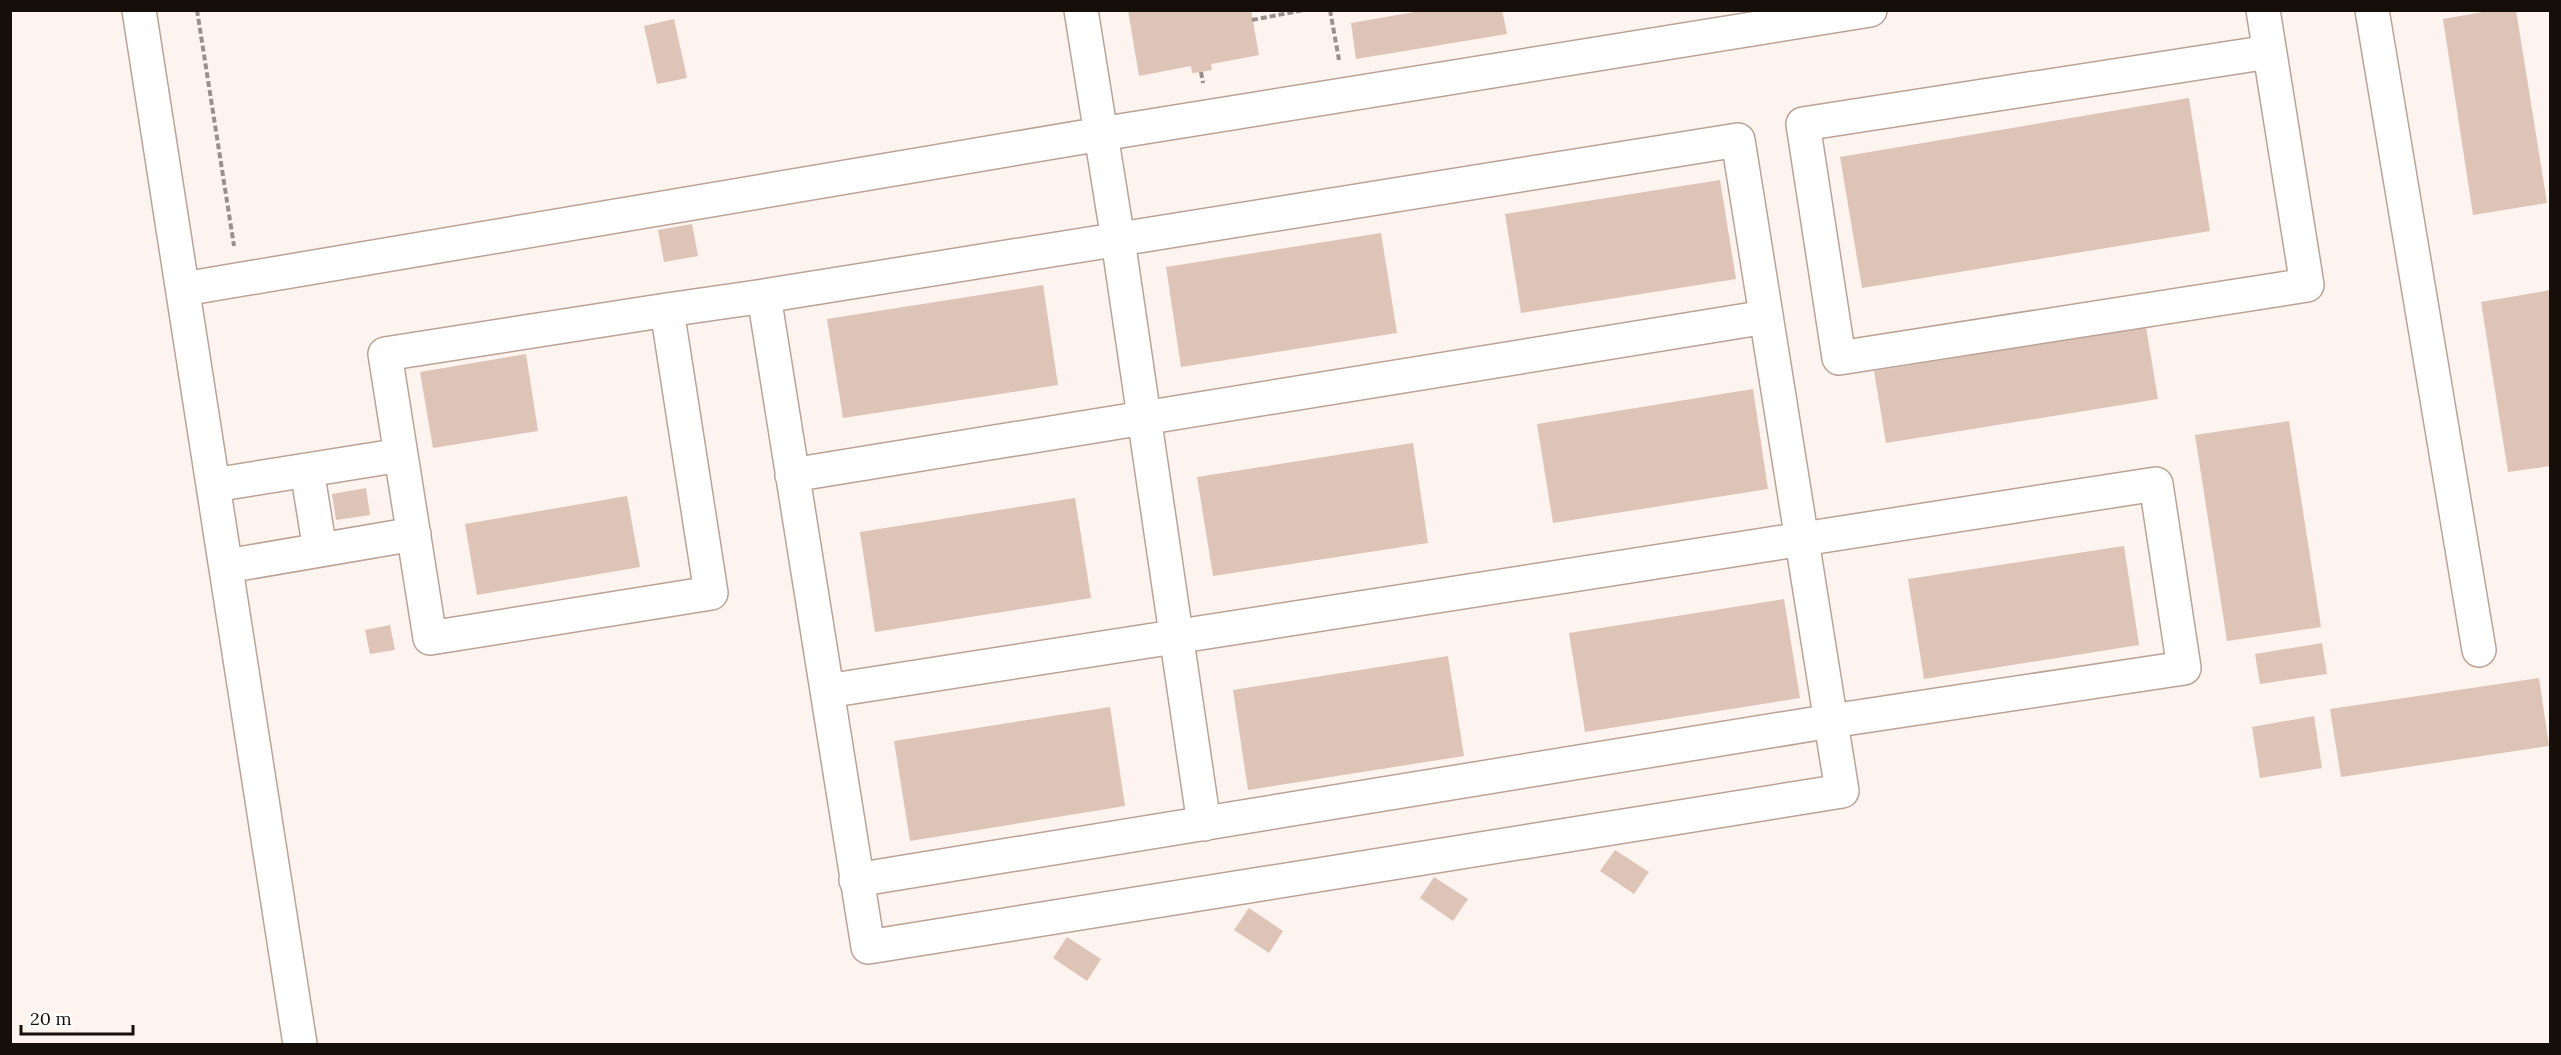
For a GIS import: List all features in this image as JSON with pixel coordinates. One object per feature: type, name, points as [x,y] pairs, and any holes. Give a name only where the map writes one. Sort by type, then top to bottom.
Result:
[{"type":"street","points":[[140,10],[300,1044]]},
{"type":"street","points":[[1081,10],[1118,240],[1204,824]]},
{"type":"street","points":[[184,289],[1101,134],[1870,10]]},
{"type":"street","points":[[2263,10],[2307,285],[1839,358],[1803,124],[2269,52]]},
{"type":"street","points":[[2372,10],[2479,650]]},
{"type":"street","points":[[667,310],[711,593],[430,638],[385,354],[667,310],[764,296],[1738,140],[1842,791],[868,947],[764,296]]},
{"type":"street","points":[[792,475],[1766,317]]},
{"type":"street","points":[[214,485],[401,455]]},
{"type":"street","points":[[307,470],[320,550]]},
{"type":"street","points":[[827,691],[2156,484],[2184,668],[1831,721],[856,880]]},
{"type":"street","points":[[226,566],[414,534]]},
{"type":"path","points":[[197,10],[235,247]]},
{"type":"path","points":[[1252,20],[1304,10]]},
{"type":"path","points":[[1330,10],[1340,70]]},
{"type":"building","points":[[1128,10],[1251,10],[1259,55],[1211,64],[1212,70],[1201,72],[1192,73],[1191,66],[1139,76]]},
{"type":"building","points":[[1426,10],[1502,10],[1507,34],[1356,59],[1351,23]]},
{"type":"building","points":[[2494,10],[2516,10],[2547,203],[2473,215],[2443,19]]},
{"type":"building","points":[[674,19],[687,78],[657,84],[644,26]]},
{"type":"building","points":[[2189,98],[2210,231],[1862,288],[1840,157]]},
{"type":"building","points":[[1720,180],[1736,279],[1521,313],[1505,214]]},
{"type":"building","points":[[692,224],[698,256],[664,262],[658,230]]},
{"type":"building","points":[[1381,233],[1397,333],[1181,367],[1166,267]]},
{"type":"building","points":[[1043,285],[1058,385],[843,418],[827,319]]},
{"type":"building","points":[[2550,290],[2550,466],[2508,472],[2481,302]]},
{"type":"building","points":[[2146,327],[2158,399],[1886,443],[1874,371]]},
{"type":"building","points":[[526,354],[538,431],[433,448],[420,372]]},
{"type":"building","points":[[1753,389],[1768,489],[1553,523],[1537,424]]},
{"type":"building","points":[[2289,421],[2321,627],[2227,641],[2195,435]]},
{"type":"building","points":[[1413,443],[1428,543],[1213,576],[1197,477]]},
{"type":"building","points":[[366,488],[370,515],[336,520],[332,494]]},
{"type":"building","points":[[627,496],[640,567],[477,595],[465,524]]},
{"type":"building","points":[[1075,498],[1091,598],[875,632],[860,532]]},
{"type":"building","points":[[2124,546],[2139,645],[1924,679],[1908,579]]},
{"type":"building","points":[[1784,599],[1800,698],[1585,732],[1569,633]]},
{"type":"building","points":[[390,625],[395,650],[370,654],[365,630]]},
{"type":"building","points":[[2322,643],[2327,674],[2260,684],[2255,654]]},
{"type":"building","points":[[1448,656],[1464,756],[1248,790],[1233,690]]},
{"type":"building","points":[[2539,678],[2549,746],[2341,777],[2330,709]]},
{"type":"building","points":[[1110,707],[1125,806],[910,841],[894,741]]},
{"type":"building","points":[[2314,716],[2322,768],[2260,778],[2252,727]]},
{"type":"building","points":[[1615,850],[1649,872],[1634,894],[1600,871]]},
{"type":"building","points":[[1434,877],[1468,899],[1453,921],[1420,898]]},
{"type":"building","points":[[1249,908],[1283,931],[1269,953],[1234,930]]},
{"type":"building","points":[[1067,937],[1101,959],[1087,981],[1053,958]]}]
